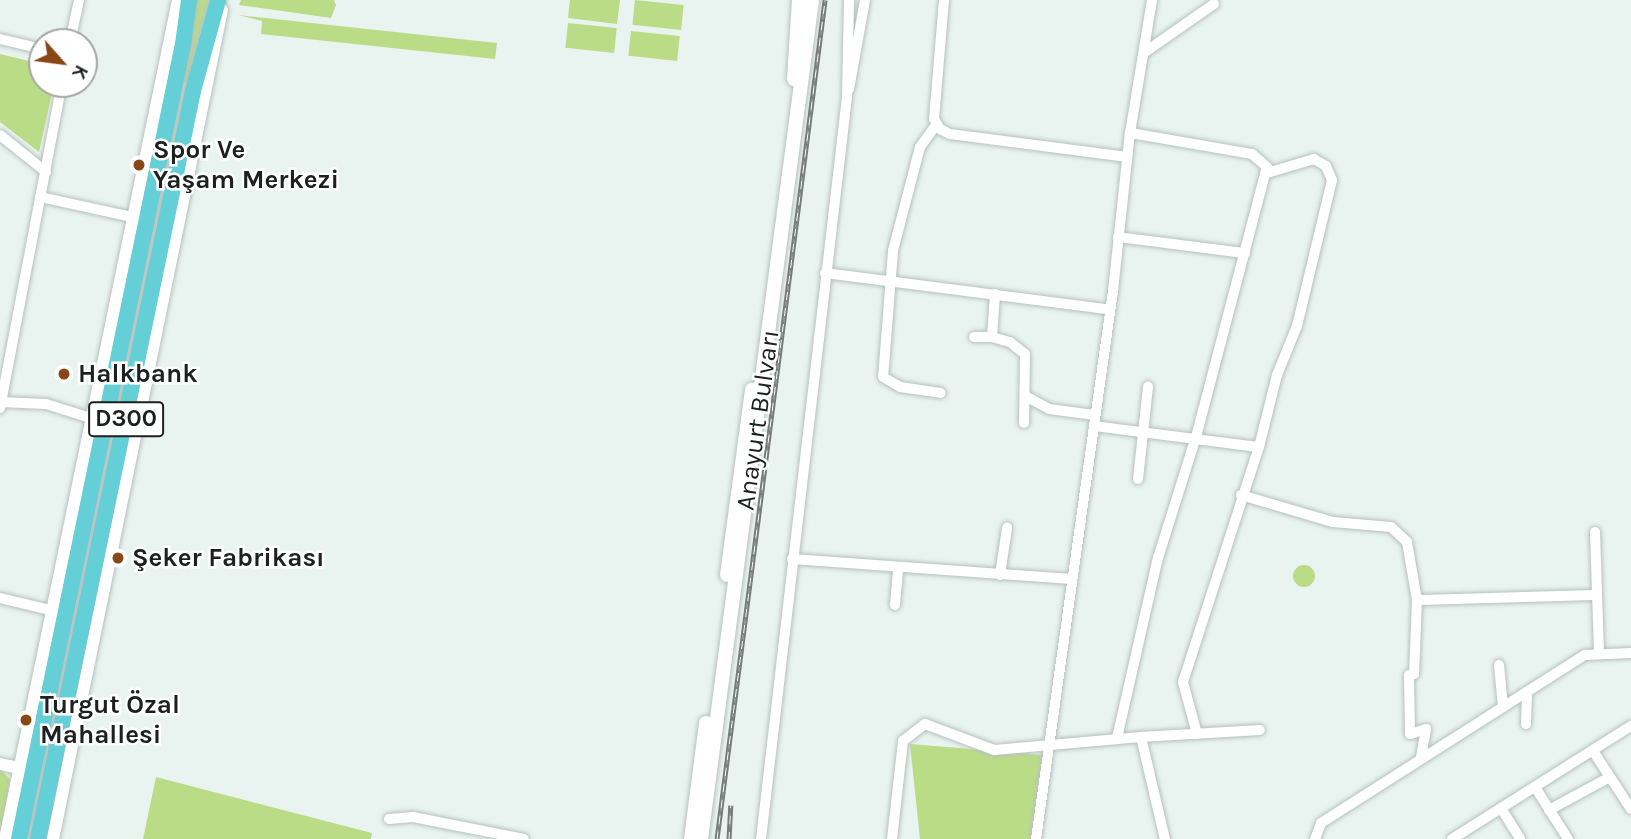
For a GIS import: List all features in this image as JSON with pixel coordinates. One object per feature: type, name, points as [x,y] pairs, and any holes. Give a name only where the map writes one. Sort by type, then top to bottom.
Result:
[{"type":"highway","name":"D300","points":[[38,839],[193,92],[221,0]]},
{"type":"highway","name":"D300","points":[[19,839],[181,2]]},
{"type":"main road","name":"Anayurt Bulvarı","points":[[691,839],[793,99],[799,0]]},
{"type":"main road","name":"Anayurt Bulvarı","points":[[701,839],[812,0]]},
{"type":"street","points":[[73,28],[79,0]]},
{"type":"street","points":[[53,839],[221,0]]},
{"type":"street","points":[[847,97],[849,0]]},
{"type":"street","points":[[761,839],[825,273],[847,97],[865,0]]},
{"type":"street","points":[[941,393],[900,387],[883,377],[887,281],[920,147],[936,125],[944,0]]},
{"type":"street","points":[[1036,839],[1094,426],[1130,133],[1152,0]]},
{"type":"street","points":[[5,839],[181,2]]},
{"type":"street","points":[[1145,52],[1214,4]]},
{"type":"street","points":[[0,39],[28,46]]},
{"type":"street","points":[[60,98],[0,404],[46,404],[94,419]]},
{"type":"street","points":[[936,125],[950,134],[1128,157]]},
{"type":"street","points":[[1117,738],[1158,558],[1196,437],[1267,173],[1267,167],[1252,154],[1130,133]]},
{"type":"street","points":[[0,135],[47,172]]},
{"type":"street","points":[[1197,734],[1183,682],[1241,495],[1259,447],[1277,374],[1297,326],[1332,180],[1326,166],[1314,159],[1267,173]]},
{"type":"street","points":[[40,197],[136,218]]},
{"type":"street","points":[[1118,237],[1245,253]]},
{"type":"street","points":[[825,273],[1107,309]]},
{"type":"street","points":[[992,337],[995,294]]},
{"type":"street","points":[[974,337],[992,337],[1010,342],[1025,354],[1024,423]]},
{"type":"street","points":[[1138,479],[1148,387]]},
{"type":"street","points":[[1025,396],[1049,409],[1095,415]]},
{"type":"street","points":[[1094,426],[1259,447]]},
{"type":"street","points":[[1241,495],[1332,522],[1391,527],[1407,542],[1417,600],[1414,674],[1409,675],[1410,734],[1426,729],[1421,758]]},
{"type":"street","points":[[1000,575],[1007,528]]},
{"type":"street","points":[[1595,531],[1599,654]]},
{"type":"street","points":[[792,559],[898,569],[1071,579]]},
{"type":"street","points":[[895,605],[898,569]]},
{"type":"street","points":[[1417,600],[1597,595]]},
{"type":"street","points":[[0,598],[55,611]]},
{"type":"street","points":[[1315,839],[1321,823],[1585,655],[1631,653]]},
{"type":"street","points":[[1499,665],[1503,707]]},
{"type":"street","points":[[1526,724],[1527,692]]},
{"type":"street","points":[[892,839],[903,741],[914,728],[925,724],[994,750],[1051,742],[1260,730]]},
{"type":"street","points":[[1452,839],[1631,727]]},
{"type":"street","points":[[1140,737],[1165,839]]},
{"type":"street","points":[[1592,751],[1631,809]]},
{"type":"street","points":[[0,764],[19,768]]},
{"type":"street","points":[[1549,810],[1610,777]]},
{"type":"street","points":[[1535,787],[1568,839]]},
{"type":"street","points":[[1501,808],[1520,839]]},
{"type":"street","points":[[389,819],[413,817],[524,839]]},
{"type":"green space","points":[[195,0],[209,0],[187,83],[183,83]]},
{"type":"green space","points":[[241,0],[334,0],[336,5],[331,18],[239,5]]},
{"type":"green space","points":[[570,0],[620,0],[617,24],[568,18]]},
{"type":"green space","points":[[635,0],[684,5],[681,30],[632,25]]},
{"type":"green space","points":[[238,15],[497,43],[495,59],[261,34],[262,21]]},
{"type":"green space","points":[[568,23],[617,28],[614,53],[565,48]]},
{"type":"green space","points":[[631,31],[680,36],[677,61],[628,56]]},
{"type":"green space","points":[[0,54],[28,61],[28,98],[51,98],[39,152],[0,122]]},
{"type":"green space","points":[[1304,565],[1312,568],[1315,576],[1312,584],[1304,587],[1296,584],[1293,576],[1296,568]]},
{"type":"green space","points":[[910,744],[1044,755],[1031,839],[920,839]]},
{"type":"green space","points":[[0,769],[10,779],[0,839]]},
{"type":"green space","points":[[156,777],[372,833],[371,839],[143,839]]},
{"type":"railway","points":[[717,839],[825,0]]},
{"type":"railway","points":[[729,839],[731,805]]},
{"type":"place","name":"Spor Ve Yaşam Merkezi","points":[[139,165]]},
{"type":"place","name":"Halkbank","points":[[64,374]]},
{"type":"place","name":"Şeker Fabrikası","points":[[118,558]]},
{"type":"place","name":"Turgut Özal Mahallesi","points":[[26,720]]}]
